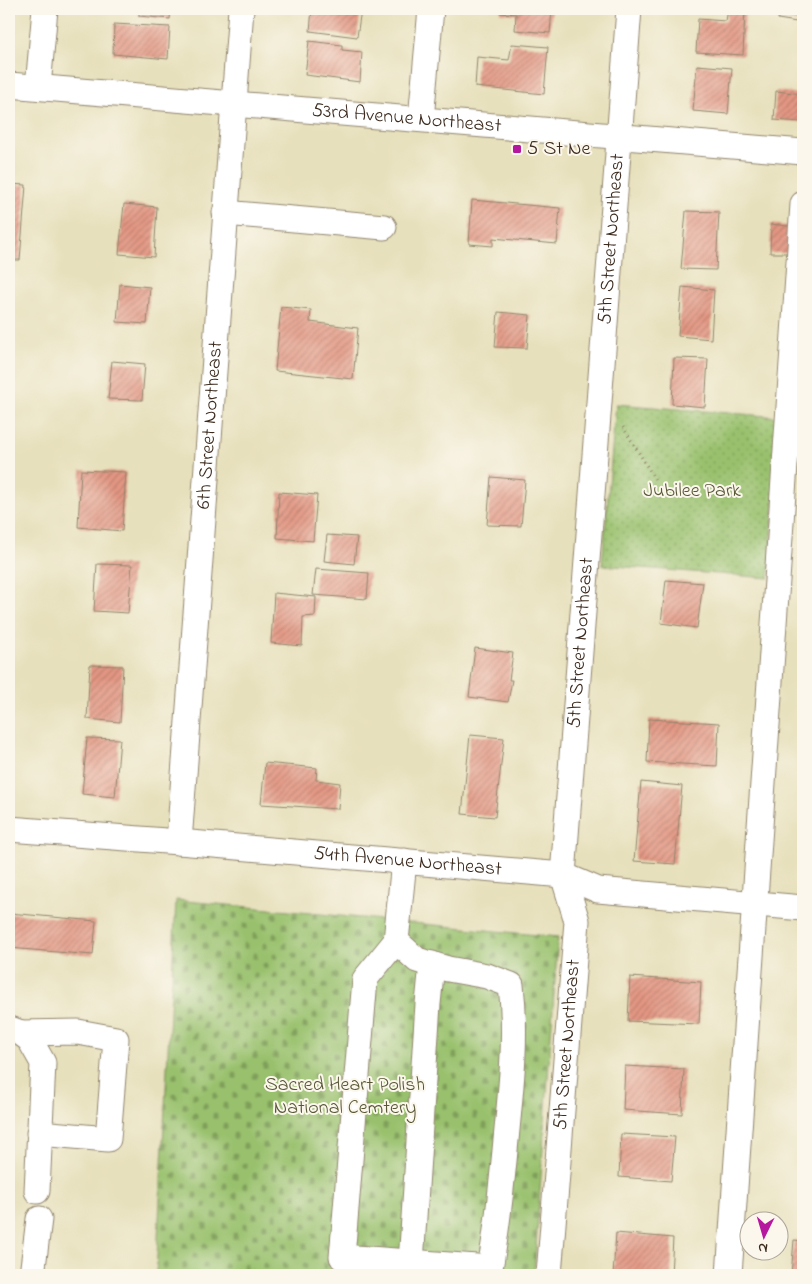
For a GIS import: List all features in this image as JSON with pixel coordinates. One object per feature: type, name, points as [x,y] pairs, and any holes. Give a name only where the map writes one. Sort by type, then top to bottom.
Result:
[{"type":"street","points":[[38,87],[45,9]]},
{"type":"street","name":"6th Street Northeast","points":[[178,842],[241,9]]},
{"type":"street","points":[[421,119],[431,9]]},
{"type":"street","name":"5th Street Northeast","points":[[548,1275],[578,921],[563,875],[629,9]]},
{"type":"street","name":"53rd Avenue Northeast","points":[[9,85],[803,152]]},
{"type":"street","points":[[730,1275],[803,204]]},
{"type":"street","points":[[225,213],[384,227]]},
{"type":"street","name":"54th Avenue Northeast","points":[[9,829],[563,875],[598,890],[803,908]]},
{"type":"street","points":[[396,941],[417,960],[487,976],[511,985],[514,1013],[514,1055],[496,1236],[490,1268],[342,1258],[365,980],[396,941],[404,861]]},
{"type":"street","points":[[411,1263],[432,964]]},
{"type":"street","points":[[15,1031],[78,1032],[116,1039],[108,1139],[39,1133]]},
{"type":"street","points":[[15,1031],[30,1040],[43,1063],[37,1191]]},
{"type":"street","points":[[32,1275],[39,1219]]},
{"type":"path","points":[[598,421],[621,423],[656,481]]},
{"type":"green space","name":"Jubilee Park","points":[[616,404],[780,417],[769,578],[602,565]]},
{"type":"green space","name":"Sacred Heart Polish National Cemtery","points":[[176,900],[558,937],[534,1275],[156,1275]]},
{"type":"building","points":[[139,9],[171,9],[170,19],[139,16]]},
{"type":"building","points":[[312,9],[361,9],[357,37],[310,31]]},
{"type":"building","points":[[501,9],[552,9],[550,33],[515,30],[516,14],[500,13]]},
{"type":"building","points":[[728,9],[745,9],[743,55],[696,52],[698,19],[726,21]]},
{"type":"building","points":[[779,9],[803,9],[803,23],[778,19]]},
{"type":"building","points":[[114,24],[170,27],[168,59],[113,54]]},
{"type":"building","points":[[309,41],[342,45],[342,50],[362,52],[360,82],[305,75]]},
{"type":"building","points":[[512,44],[548,47],[544,94],[475,87],[477,57],[509,60]]},
{"type":"building","points":[[697,65],[732,68],[728,114],[693,111]]},
{"type":"building","points":[[776,91],[803,94],[801,122],[774,120]]},
{"type":"building","points":[[9,184],[26,185],[20,260],[9,260]]},
{"type":"building","points":[[472,200],[560,208],[557,244],[493,238],[493,246],[469,244]]},
{"type":"building","points":[[124,204],[157,207],[154,257],[119,254]]},
{"type":"building","points":[[686,211],[719,212],[716,270],[681,269]]},
{"type":"building","points":[[771,224],[796,227],[794,253],[770,253]]},
{"type":"building","points":[[120,284],[150,287],[147,324],[117,322]]},
{"type":"building","points":[[682,287],[714,290],[711,339],[678,336]]},
{"type":"building","points":[[281,307],[311,310],[310,322],[358,328],[353,379],[275,371]]},
{"type":"building","points":[[498,312],[530,315],[527,348],[495,347]]},
{"type":"building","points":[[674,358],[708,359],[705,407],[672,404]]},
{"type":"building","points":[[112,361],[145,364],[142,400],[108,399]]},
{"type":"building","points":[[81,470],[126,472],[122,531],[78,527]]},
{"type":"building","points":[[491,477],[525,480],[521,526],[487,525]]},
{"type":"building","points":[[279,492],[317,495],[313,541],[277,538]]},
{"type":"building","points":[[327,535],[357,537],[354,564],[324,561]]},
{"type":"building","points":[[97,564],[132,565],[128,613],[94,611]]},
{"type":"building","points":[[316,569],[369,573],[367,599],[313,595]]},
{"type":"building","points":[[666,580],[703,583],[697,628],[661,623]]},
{"type":"building","points":[[274,593],[316,597],[315,616],[303,617],[302,646],[271,643]]},
{"type":"building","points":[[475,648],[513,653],[509,680],[512,680],[508,702],[469,697]]},
{"type":"building","points":[[90,665],[123,666],[120,722],[87,719]]},
{"type":"building","points":[[649,719],[719,723],[717,766],[647,762]]},
{"type":"building","points":[[470,735],[504,738],[495,817],[462,814]]},
{"type":"building","points":[[87,738],[120,739],[115,797],[82,794]]},
{"type":"building","points":[[265,763],[317,768],[316,780],[340,783],[338,809],[261,804]]},
{"type":"building","points":[[641,782],[682,786],[675,864],[634,861]]},
{"type":"building","points":[[9,913],[96,921],[93,955],[9,948]]},
{"type":"building","points":[[630,977],[701,982],[699,1024],[628,1021]]},
{"type":"building","points":[[625,1066],[684,1069],[682,1114],[623,1110]]},
{"type":"building","points":[[621,1134],[675,1137],[671,1181],[619,1177]]},
{"type":"building","points":[[616,1233],[673,1238],[671,1275],[613,1275]]},
{"type":"building","points":[[794,1240],[803,1241],[803,1275],[791,1275]]},
{"type":"place","name":"5 St Ne","points":[[517,149]]}]
